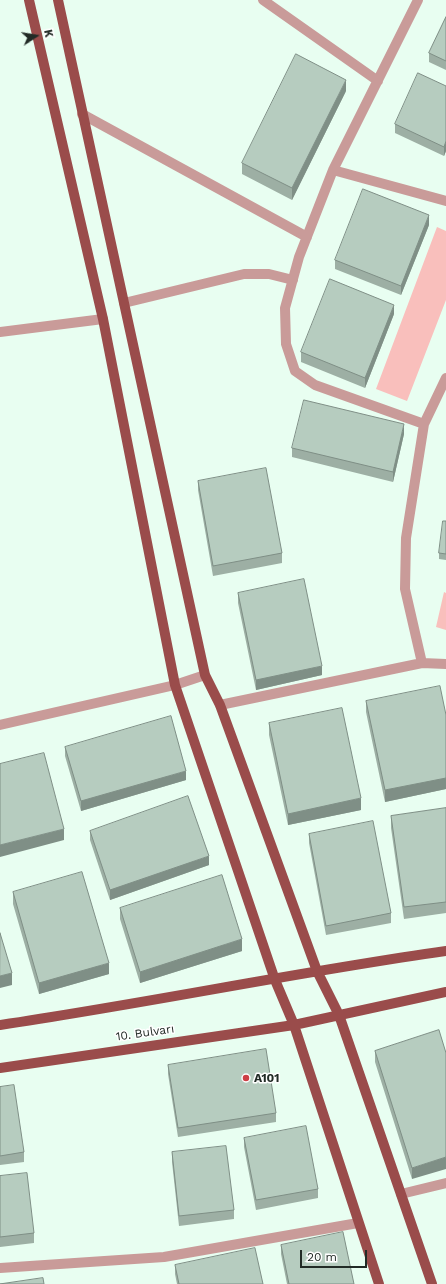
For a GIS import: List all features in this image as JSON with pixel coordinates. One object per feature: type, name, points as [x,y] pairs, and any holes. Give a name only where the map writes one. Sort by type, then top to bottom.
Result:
[{"type":"main road","points":[[29,0],[103,319],[175,685],[276,980],[294,1025],[358,1224],[379,1284]]},
{"type":"main road","points":[[58,0],[205,675],[220,705],[317,971],[339,1015],[432,1284]]},
{"type":"main road","points":[[0,1025],[81,1013],[192,992],[276,980],[317,971],[446,951]]},
{"type":"main road","name":"10. Bulvarı","points":[[0,1068],[294,1025],[446,992]]},
{"type":"street","points":[[263,0],[378,81]]},
{"type":"street","points":[[418,0],[333,170],[307,237],[285,308],[286,344],[295,371],[315,385],[424,424]]},
{"type":"street","points":[[82,114],[307,237]]},
{"type":"street","points":[[333,170],[446,201]]},
{"type":"street","points":[[124,303],[244,274],[269,274],[293,280]]},
{"type":"street","points":[[0,332],[103,319]]},
{"type":"street","points":[[422,662],[405,589],[406,538],[424,424],[446,378]]},
{"type":"street","points":[[220,705],[422,662],[446,664]]},
{"type":"street","points":[[0,725],[175,685],[205,675]]},
{"type":"street","points":[[402,1194],[446,1183]]},
{"type":"street","points":[[0,1268],[164,1257],[358,1224]]},
{"type":"shaded area","points":[[437,227],[446,231],[446,300],[407,401],[376,389]]},
{"type":"shaded area","points":[[444,592],[446,593],[446,630],[436,627]]},
{"type":"building","points":[[446,17],[446,61],[429,53]]},
{"type":"building","points":[[296,54],[346,80],[292,188],[242,163]]},
{"type":"building","points":[[418,73],[446,86],[446,141],[444,147],[395,124]]},
{"type":"building","points":[[363,189],[429,215],[401,286],[335,260]]},
{"type":"building","points":[[330,279],[394,305],[365,378],[301,352]]},
{"type":"building","points":[[304,400],[404,424],[393,472],[292,448]]},
{"type":"building","points":[[266,468],[282,553],[213,566],[198,481]]},
{"type":"building","points":[[443,521],[446,521],[446,554],[439,553]]},
{"type":"building","points":[[304,579],[322,666],[256,680],[238,593]]},
{"type":"building","points":[[440,686],[446,715],[446,778],[385,790],[366,701]]},
{"type":"building","points":[[342,708],[361,798],[288,814],[269,723]]},
{"type":"building","points":[[171,716],[186,771],[81,801],[65,747]]},
{"type":"building","points":[[44,753],[64,829],[0,845],[0,764]]},
{"type":"building","points":[[188,796],[209,856],[110,890],[90,831]]},
{"type":"building","points":[[446,808],[446,902],[404,907],[391,816]]},
{"type":"building","points":[[373,821],[391,913],[326,926],[309,834]]},
{"type":"building","points":[[82,872],[109,963],[39,983],[13,892]]},
{"type":"building","points":[[222,875],[242,939],[140,972],[120,908]]},
{"type":"building","points":[[0,933],[12,973],[0,976]]},
{"type":"building","points":[[439,1030],[446,1053],[446,1157],[412,1168],[375,1051]]},
{"type":"building","points":[[266,1049],[276,1113],[178,1128],[168,1065]]},
{"type":"building","points":[[14,1085],[24,1152],[0,1156],[0,1087]]},
{"type":"building","points":[[306,1126],[318,1189],[256,1200],[244,1138]]},
{"type":"building","points":[[226,1146],[234,1210],[179,1216],[172,1152]]},
{"type":"building","points":[[27,1173],[34,1233],[0,1237],[0,1176]]},
{"type":"building","points":[[343,1232],[354,1284],[289,1284],[281,1245]]},
{"type":"building","points":[[255,1248],[263,1284],[179,1284],[175,1265]]},
{"type":"building","points":[[43,1278],[44,1284],[0,1284]]},
{"type":"place","name":"A101","points":[[246,1078]]}]
